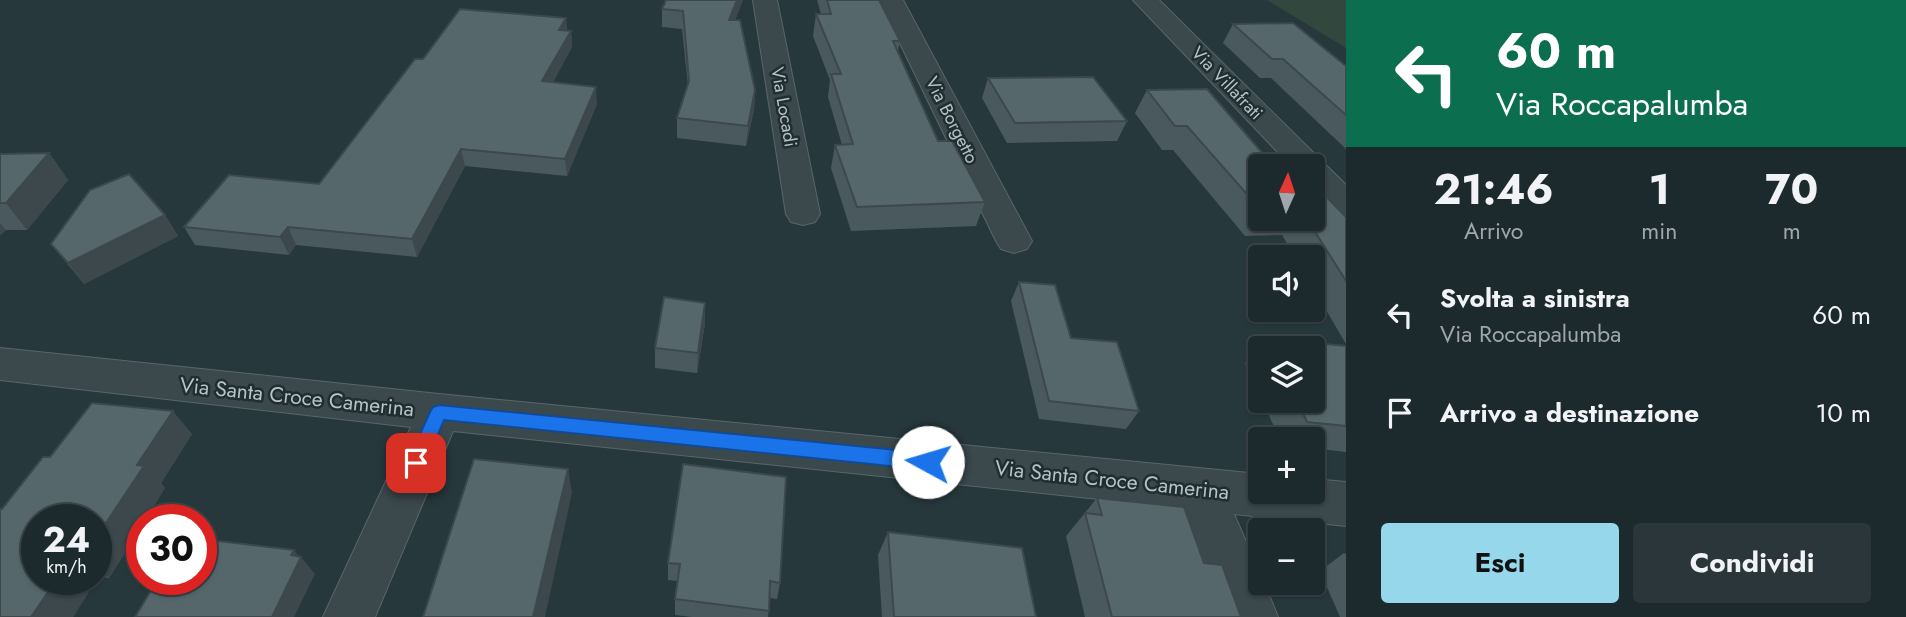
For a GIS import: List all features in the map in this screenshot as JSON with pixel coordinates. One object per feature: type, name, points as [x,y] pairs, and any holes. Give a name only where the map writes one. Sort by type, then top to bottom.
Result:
[{"type":"street","name":"Via Locadi","points":[[765,0],[803,214]]},
{"type":"street","name":"Via Borgetto","points":[[891,0],[1014,241]]},
{"type":"street","name":"Via Villafrati","points":[[1145,0],[1297,154]]},
{"type":"street","points":[[1325,183],[1346,204]]},
{"type":"street","name":"Via Santa Croce Camerina","points":[[0,364],[439,412],[1346,504]]},
{"type":"street","points":[[349,617],[439,412]]},
{"type":"street","points":[[1200,489],[1252,617]]},
{"type":"green space","points":[[1267,0],[1346,0],[1346,48]]},
{"type":"building","points":[[666,0],[737,0],[729,20],[740,20],[755,90],[748,126],[677,118],[689,81],[683,11],[662,9]]},
{"type":"building","points":[[827,0],[879,0],[900,41],[893,41],[938,141],[952,141],[985,202],[857,207],[835,145],[853,144],[831,74],[841,74],[816,14],[831,14]]},
{"type":"building","points":[[460,9],[566,18],[559,30],[571,31],[542,81],[596,87],[565,159],[461,149],[412,239],[288,227],[280,237],[184,227],[229,175],[319,184],[415,59],[423,59]]},
{"type":"building","points":[[1293,23],[1346,66],[1346,115],[1283,59],[1272,59],[1233,24]]},
{"type":"building","points":[[1093,77],[1127,121],[1015,123],[988,78]]},
{"type":"building","points":[[1207,89],[1263,154],[1248,154],[1248,195],[1187,126],[1175,126],[1147,90]]},
{"type":"building","points":[[49,153],[6,203],[0,203],[0,154]]},
{"type":"building","points":[[129,174],[165,215],[68,263],[51,244],[90,190]]},
{"type":"building","points":[[1325,195],[1346,217],[1346,281],[1315,231],[1325,231]]},
{"type":"building","points":[[1019,282],[1055,285],[1071,338],[1117,342],[1139,411],[1049,401]]},
{"type":"building","points":[[664,297],[705,303],[698,353],[655,348]]},
{"type":"building","points":[[1325,344],[1346,346],[1346,426],[1307,422],[1303,413],[1325,413]]},
{"type":"building","points":[[92,403],[173,411],[137,465],[144,466],[112,514],[112,504],[21,504],[21,595],[46,595],[31,617],[0,617],[0,509],[43,457],[50,457]]},
{"type":"building","points":[[474,459],[568,469],[533,617],[423,617]]},
{"type":"building","points":[[683,464],[786,477],[780,583],[770,581],[769,611],[675,599],[680,564],[668,563]]},
{"type":"building","points":[[1097,498],[1184,507],[1204,563],[1222,565],[1241,617],[1112,617],[1085,513],[1102,515]]},
{"type":"building","points":[[888,532],[1022,548],[1036,617],[894,617]]},
{"type":"building","points":[[217,541],[294,550],[291,555],[301,557],[272,617],[135,617],[148,595],[217,595]]},
{"type":"route","points":[[416,463],[439,412],[928,462]]}]
